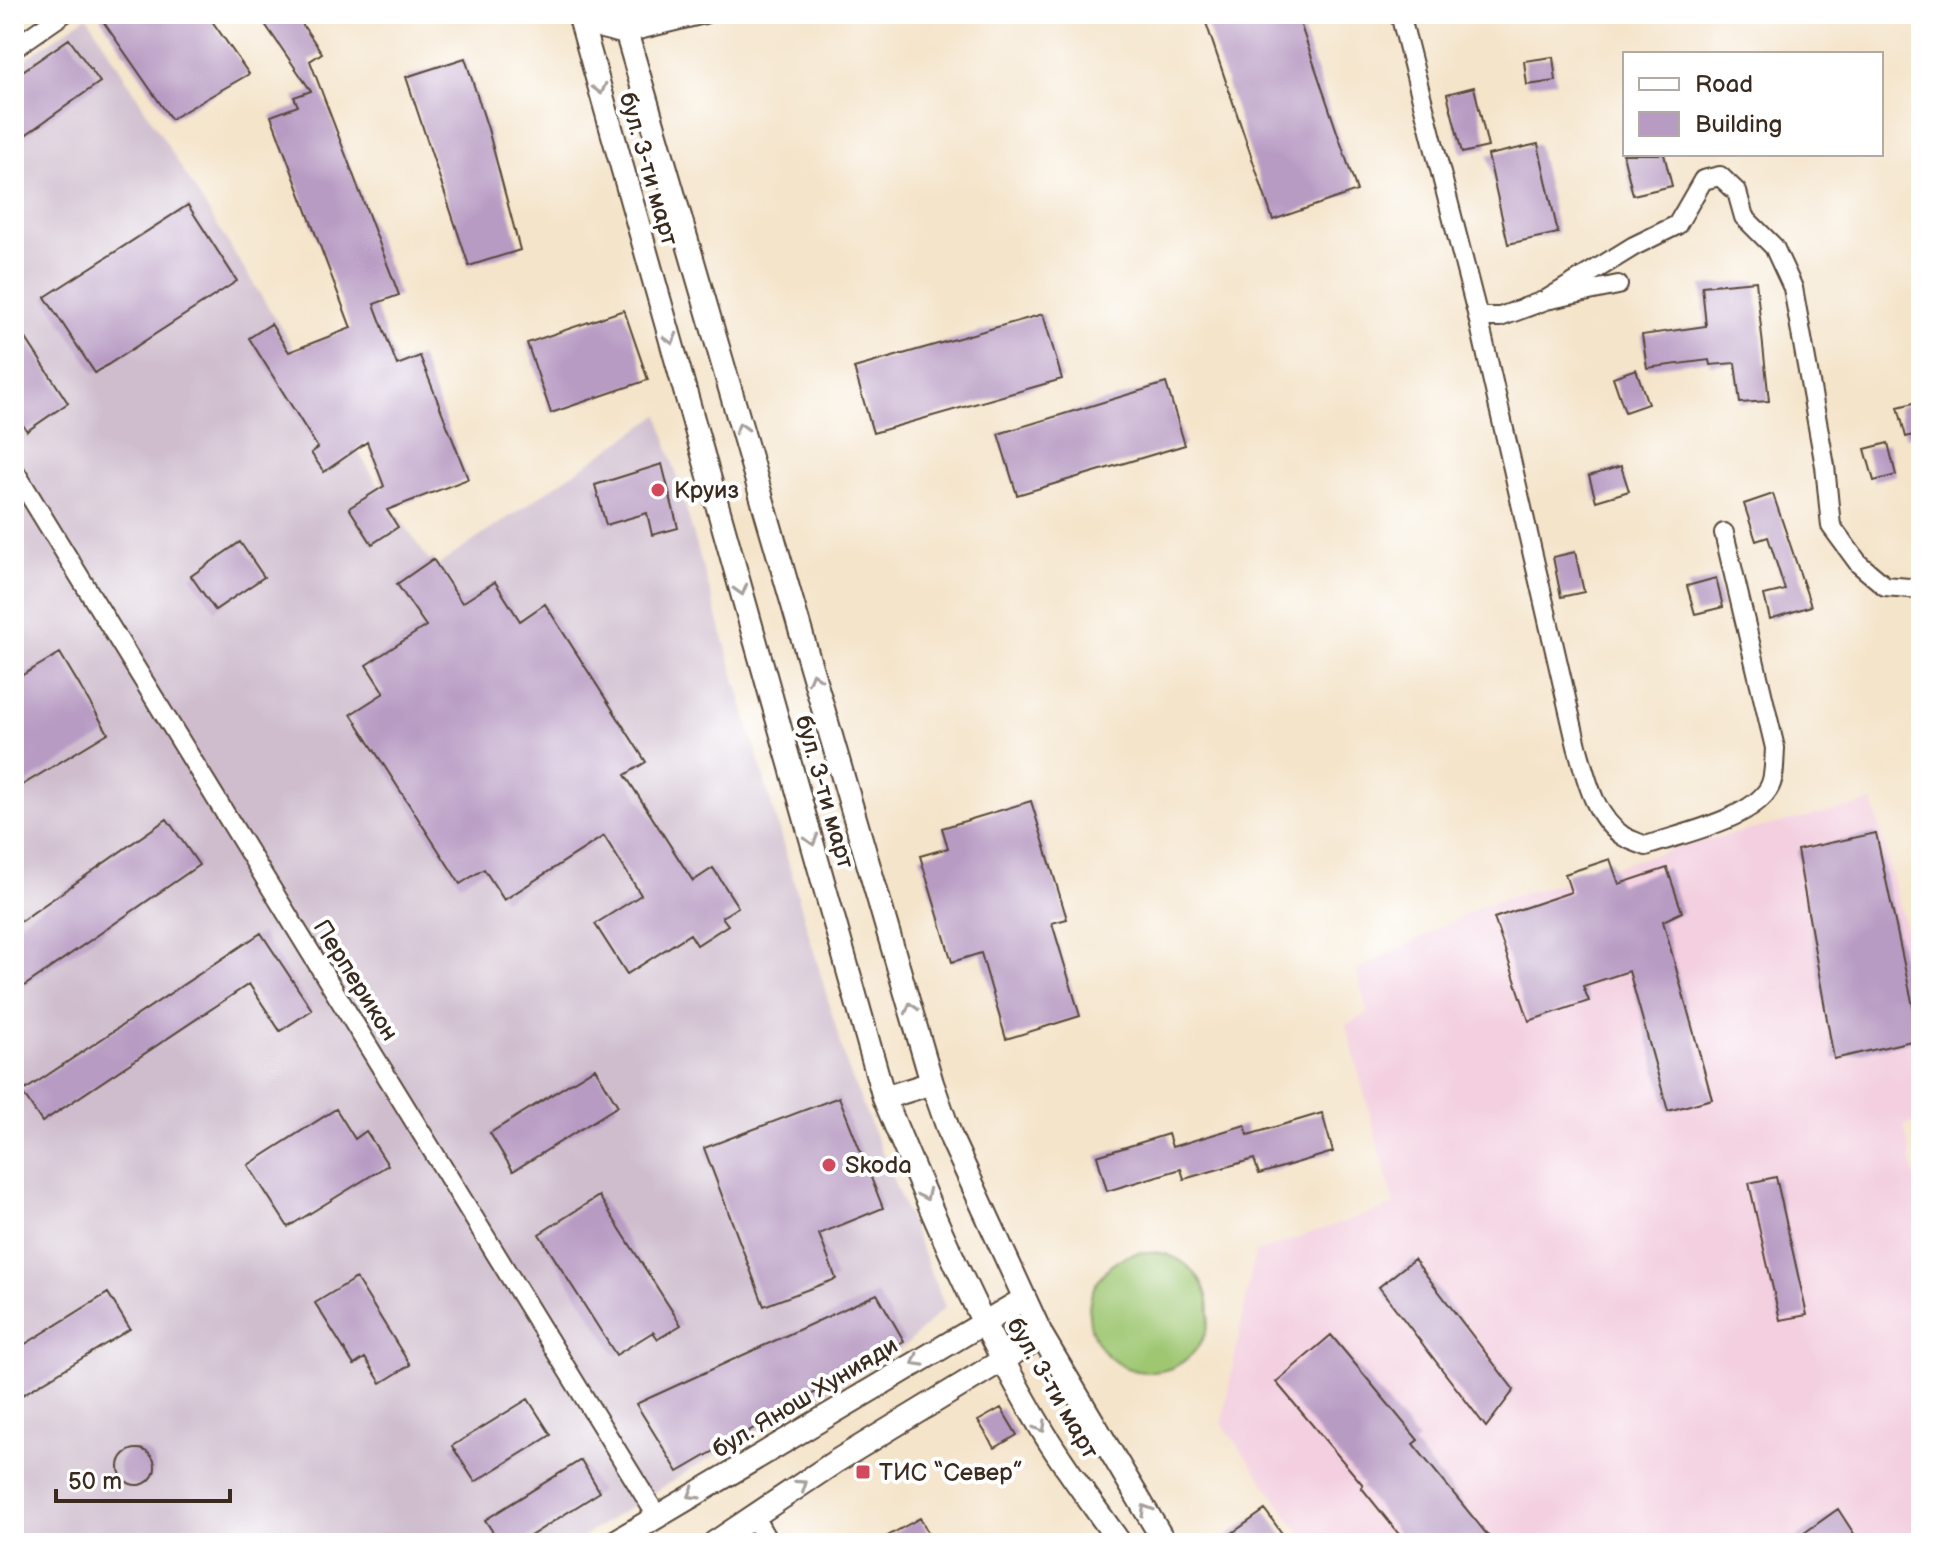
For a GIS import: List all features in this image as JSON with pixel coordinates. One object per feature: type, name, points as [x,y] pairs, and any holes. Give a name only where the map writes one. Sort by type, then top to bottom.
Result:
[{"type":"street","points":[[14,48],[63,14]]},
{"type":"street","points":[[581,14],[602,27],[704,14]]},
{"type":"street","name":"бул. 3-ти март","points":[[581,14],[884,1098],[1002,1359],[1045,1434],[1120,1543]]},
{"type":"street","points":[[1400,14],[1478,317],[1588,784],[1603,816],[1622,836],[1646,846],[1734,816],[1762,800],[1772,783],[1775,748],[1724,533]]},
{"type":"street","name":"бул. 3-ти март","points":[[623,24],[932,1083],[952,1140],[1042,1336],[1165,1543]]},
{"type":"street","points":[[1546,300],[1634,246],[1677,225],[1703,180],[1720,176],[1737,192],[1744,217],[1774,247],[1793,288],[1822,452],[1831,526],[1859,564],[1885,586],[1921,589]]},
{"type":"street","points":[[1478,317],[1500,317],[1546,300],[1618,285]]},
{"type":"street","name":"Перперикон","points":[[14,470],[657,1516]]},
{"type":"street","points":[[884,1098],[932,1083]]},
{"type":"street","name":"бул. Янош Хунияди","points":[[613,1543],[1024,1299]]},
{"type":"street","points":[[714,1543],[835,1462],[1042,1336]]},
{"type":"street","points":[[754,1517],[769,1543]]},
{"type":"shaded area","points":[[87,16],[393,508],[434,568],[659,415],[848,1069],[945,1307],[905,1346],[682,1475],[573,1543],[14,1543],[14,67]]},
{"type":"shaded area","points":[[1873,802],[1921,989],[1921,1120],[1904,1125],[1921,1206],[1921,1543],[1307,1543],[1222,1423],[1255,1252],[1394,1205],[1346,1025],[1367,1013],[1357,970],[1482,906],[1697,842]]},
{"type":"green space","points":[[1149,1252],[1172,1257],[1191,1270],[1204,1289],[1209,1312],[1204,1335],[1191,1354],[1172,1367],[1149,1372],[1126,1367],[1107,1354],[1094,1335],[1089,1312],[1094,1289],[1107,1270],[1126,1257]]},
{"type":"building","points":[[98,14],[207,14],[249,74],[171,119]]},
{"type":"building","points":[[258,14],[295,14],[322,53],[310,61],[399,295],[374,304],[397,365],[420,356],[468,479],[387,510],[398,527],[372,544],[349,508],[384,486],[367,442],[324,472],[311,453],[318,448],[249,338],[271,324],[289,352],[351,328],[271,116],[298,106],[294,97],[311,91]]},
{"type":"building","points":[[1203,14],[1297,14],[1357,191],[1273,220]]},
{"type":"building","points":[[69,39],[100,82],[14,143],[14,77]]},
{"type":"building","points":[[1553,57],[1556,81],[1527,85],[1524,61]]},
{"type":"building","points":[[465,58],[488,129],[520,250],[469,266],[406,77]]},
{"type":"building","points":[[1474,87],[1488,147],[1462,153],[1447,94]]},
{"type":"building","points":[[1538,144],[1558,233],[1508,244],[1488,155]]},
{"type":"building","points":[[1623,156],[1664,156],[1672,186],[1633,195]]},
{"type":"building","points":[[188,205],[237,281],[95,373],[45,297]]},
{"type":"building","points":[[1756,281],[1769,401],[1740,403],[1735,363],[1710,365],[1709,360],[1647,368],[1642,335],[1706,326],[1702,286]]},
{"type":"building","points":[[624,310],[648,380],[551,413],[527,343]]},
{"type":"building","points":[[1043,314],[1062,379],[873,433],[854,368]]},
{"type":"building","points":[[14,320],[68,403],[27,431],[14,412]]},
{"type":"building","points":[[1636,369],[1648,404],[1625,412],[1613,377]]},
{"type":"building","points":[[1166,383],[1185,445],[1017,495],[998,434]]},
{"type":"building","points":[[1921,401],[1921,433],[1906,437],[1898,407]]},
{"type":"building","points":[[1888,443],[1896,475],[1874,481],[1865,449]]},
{"type":"building","points":[[662,464],[678,528],[652,535],[647,513],[606,525],[595,485]]},
{"type":"building","points":[[1621,466],[1629,491],[1596,501],[1589,476]]},
{"type":"building","points":[[1773,494],[1811,606],[1770,619],[1764,595],[1785,590],[1768,537],[1756,541],[1744,504]]},
{"type":"building","points":[[240,542],[264,577],[215,610],[191,576]]},
{"type":"building","points":[[1575,552],[1584,592],[1561,597],[1553,557]]},
{"type":"building","points":[[433,559],[462,603],[495,582],[520,621],[545,604],[646,762],[625,775],[693,881],[713,868],[738,907],[722,917],[728,925],[697,945],[690,934],[627,974],[595,924],[641,895],[604,836],[504,900],[484,869],[460,884],[351,714],[384,693],[366,665],[426,626],[397,584]]},
{"type":"building","points":[[1716,578],[1723,607],[1695,614],[1687,586]]},
{"type":"building","points":[[60,653],[108,733],[14,790],[14,680]]},
{"type":"building","points":[[1031,801],[1067,919],[1052,923],[1080,1016],[1006,1039],[981,953],[952,962],[920,856],[948,848],[942,828]]},
{"type":"building","points":[[167,819],[199,865],[14,993],[14,926]]},
{"type":"building","points":[[1876,833],[1920,1039],[1834,1059],[1797,850]]},
{"type":"building","points":[[1610,859],[1619,884],[1667,868],[1682,912],[1663,921],[1712,1099],[1668,1111],[1629,971],[1583,986],[1589,1001],[1529,1021],[1494,918],[1571,892],[1565,874]]},
{"type":"building","points":[[261,933],[312,1010],[280,1031],[249,984],[42,1122],[22,1092]]},
{"type":"building","points":[[595,1068],[618,1106],[513,1171],[490,1133]]},
{"type":"building","points":[[839,1097],[883,1208],[819,1234],[836,1279],[764,1306],[704,1148]]},
{"type":"building","points":[[336,1109],[355,1139],[366,1131],[388,1165],[288,1227],[248,1165]]},
{"type":"building","points":[[1322,1113],[1333,1152],[1259,1174],[1254,1159],[1184,1179],[1181,1169],[1107,1191],[1097,1156],[1168,1134],[1172,1147],[1245,1125],[1248,1135]]},
{"type":"building","points":[[1776,1177],[1807,1315],[1780,1320],[1749,1183]]},
{"type":"building","points":[[599,1196],[681,1325],[658,1339],[653,1332],[616,1355],[539,1234]]},
{"type":"building","points":[[1414,1259],[1514,1390],[1486,1427],[1379,1287]]},
{"type":"building","points":[[356,1278],[410,1365],[381,1383],[365,1358],[354,1365],[315,1303]]},
{"type":"building","points":[[108,1293],[130,1329],[14,1400],[14,1351]]},
{"type":"building","points":[[877,1294],[904,1341],[678,1472],[636,1404]]},
{"type":"building","points":[[1331,1335],[1418,1440],[1413,1444],[1494,1543],[1406,1543],[1361,1487],[1363,1485],[1276,1382]]},
{"type":"building","points":[[528,1399],[551,1435],[475,1482],[452,1446]]},
{"type":"building","points":[[1001,1408],[1017,1435],[995,1448],[978,1421]]},
{"type":"building","points":[[137,1449],[150,1454],[155,1467],[150,1480],[137,1485],[124,1480],[119,1467],[124,1454]]},
{"type":"building","points":[[581,1460],[600,1492],[519,1543],[500,1543],[485,1520]]},
{"type":"building","points":[[1838,1509],[1860,1543],[1790,1543]]},
{"type":"building","points":[[1265,1510],[1289,1543],[1218,1543]]},
{"type":"building","points":[[920,1518],[934,1543],[875,1543]]},
{"type":"place","name":"Круиз","points":[[658,490]]},
{"type":"place","name":"Skoda","points":[[829,1165]]},
{"type":"place","name":"ТИС “Север”","points":[[863,1472]]}]
